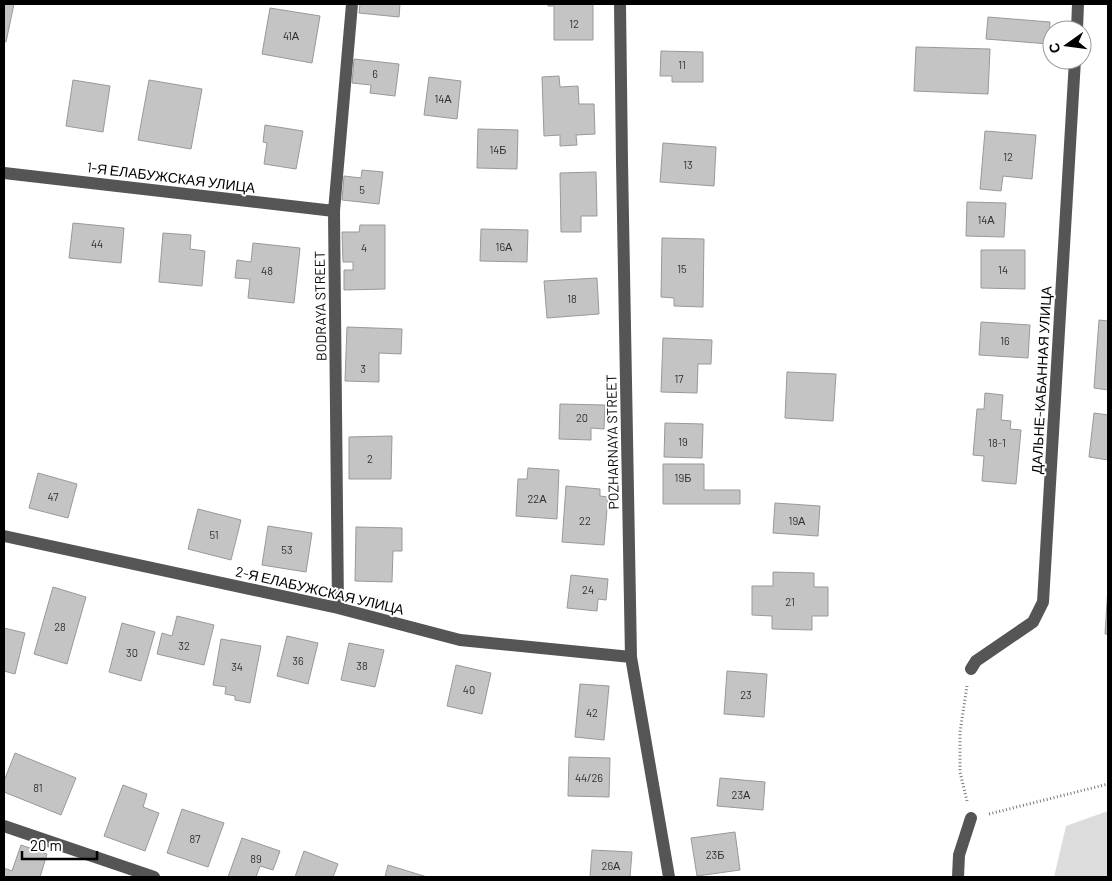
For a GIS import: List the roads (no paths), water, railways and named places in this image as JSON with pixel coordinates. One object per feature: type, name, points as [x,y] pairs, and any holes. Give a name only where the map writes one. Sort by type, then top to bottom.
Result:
[{"type":"street","name":"BODRAYA STREET","points":[[338,608],[334,211],[352,4]]},
{"type":"street","name":"POZHARNAYA STREET","points":[[620,4],[631,657],[669,877]]},
{"type":"street","points":[[1077,20],[1078,4]]},
{"type":"street","name":"ДАЛЬНЕ-КАБАННАЯ УЛИЦА","points":[[970,668],[976,661],[1034,622],[1043,602],[1074,70]]},
{"type":"street","name":"1-Я ЕЛАБУЖСКАЯ УЛИЦА","points":[[4,173],[334,211]]},
{"type":"street","name":"2-Я ЕЛАБУЖСКАЯ УЛИЦА","points":[[4,536],[338,608],[460,640],[631,657]]},
{"type":"street","points":[[958,877],[959,855],[971,818]]},
{"type":"street","points":[[4,826],[154,877]]}]
